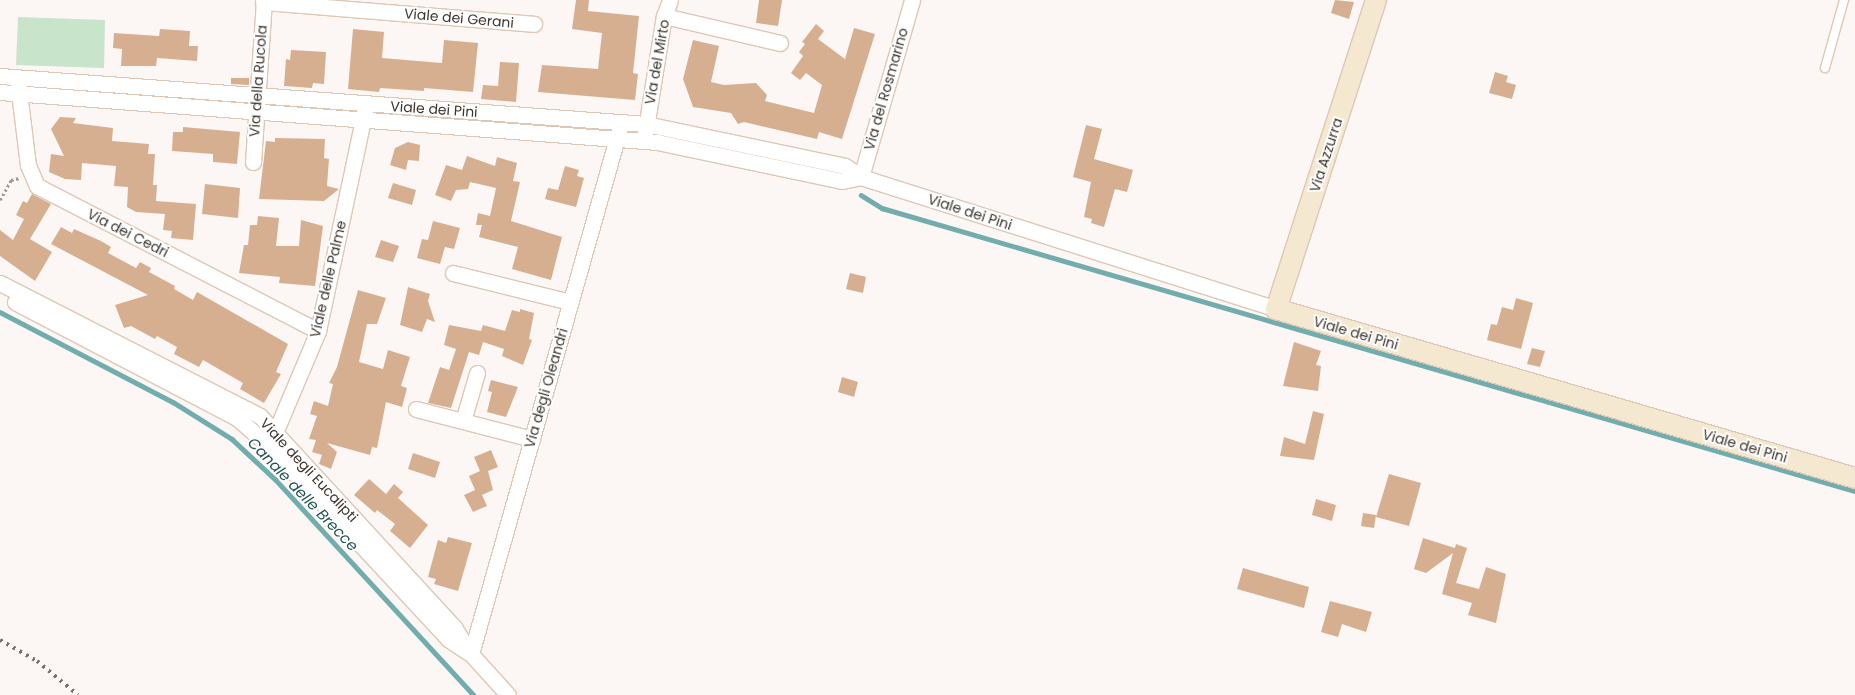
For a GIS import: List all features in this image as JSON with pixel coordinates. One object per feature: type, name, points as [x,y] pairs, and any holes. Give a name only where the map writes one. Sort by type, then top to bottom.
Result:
[{"type":"street","name":"Via del Mirto","points":[[644,142],[664,16],[670,0]]},
{"type":"street","name":"Via del Rosmarino","points":[[861,178],[912,0]]},
{"type":"street","name":"Via Azzurra","points":[[1276,309],[1376,0]]},
{"type":"street","name":"Viale dei Gerani","points":[[264,1],[534,24]]},
{"type":"street","name":"Via della Rucola","points":[[253,162],[264,1]]},
{"type":"street","points":[[664,16],[780,43]]},
{"type":"street","name":"Viale dei Pini","points":[[0,76],[646,124],[845,166],[861,178],[1276,309],[1855,478]]},
{"type":"street","points":[[19,78],[17,93],[30,176]]},
{"type":"street","name":"Viale dei Pini","points":[[0,92],[657,142],[842,181],[861,178]]},
{"type":"street","name":"Viale delle Palme","points":[[272,440],[318,331],[364,120],[365,104]]},
{"type":"street","name":"Via degli Oleandri","points":[[471,654],[621,122]]},
{"type":"street","name":"Via dei Cedri","points":[[30,176],[37,186],[318,331]]},
{"type":"street","points":[[453,273],[570,302]]},
{"type":"street","name":"Viale degli Eucalipti","points":[[0,283],[260,416],[272,440]]},
{"type":"street","name":"Viale degli Eucalipti","points":[[0,295],[237,418],[272,440],[454,627],[471,654],[508,695]]},
{"type":"street","points":[[463,421],[477,373]]},
{"type":"street","points":[[416,409],[532,439]]},
{"type":"lane","points":[[1825,68],[1844,0]]},
{"type":"path","points":[[0,200],[11,180],[30,176]]},
{"type":"green space","points":[[18,17],[105,20],[104,68],[16,65]]},
{"type":"building","points":[[576,0],[589,0],[588,11],[639,16],[633,73],[638,74],[635,100],[538,92],[542,65],[598,69],[602,33],[572,29]]},
{"type":"building","points":[[759,0],[782,0],[778,26],[756,23]]},
{"type":"building","points":[[1335,0],[1354,2],[1349,19],[1331,13]]},
{"type":"building","points":[[816,24],[824,31],[818,39],[845,59],[854,28],[875,34],[842,139],[819,132],[817,139],[744,122],[738,124],[731,113],[693,107],[683,79],[693,40],[719,46],[711,82],[724,85],[756,83],[767,95],[765,101],[814,113],[822,85],[806,73],[800,80],[791,73],[803,56],[799,52],[805,44],[802,42]]},
{"type":"building","points":[[160,29],[190,31],[189,46],[198,46],[197,61],[157,58],[156,66],[121,66],[122,49],[113,48],[114,33],[159,36]]},
{"type":"building","points":[[353,29],[384,32],[382,58],[442,63],[444,40],[478,43],[473,92],[424,88],[424,91],[380,88],[379,92],[348,89]]},
{"type":"building","points":[[291,50],[326,52],[324,84],[313,83],[312,88],[284,86],[286,59],[290,60]]},
{"type":"building","points":[[500,62],[519,63],[516,102],[481,99],[483,85],[498,86]]},
{"type":"building","points":[[1495,72],[1508,76],[1506,82],[1516,85],[1512,99],[1489,93]]},
{"type":"building","points":[[231,78],[249,78],[249,85],[231,84]]},
{"type":"building","points":[[60,117],[76,118],[73,123],[113,128],[112,141],[149,144],[148,154],[155,154],[153,185],[157,185],[156,201],[196,204],[193,240],[171,238],[172,231],[163,230],[165,214],[136,212],[127,207],[128,187],[114,186],[116,166],[82,163],[81,180],[65,179],[49,172],[51,154],[64,156],[51,129]]},
{"type":"building","points":[[1086,125],[1102,129],[1094,159],[1133,170],[1127,192],[1115,189],[1104,227],[1091,223],[1092,219],[1084,217],[1091,182],[1073,177]]},
{"type":"building","points":[[183,127],[240,132],[237,164],[213,162],[213,154],[172,151],[173,132],[183,132]]},
{"type":"building","points":[[275,138],[325,139],[324,158],[329,159],[327,186],[339,189],[324,201],[259,199],[266,141],[275,142]]},
{"type":"building","points":[[408,142],[420,145],[419,161],[408,160],[406,170],[390,165],[395,148]]},
{"type":"building","points":[[467,156],[495,166],[497,157],[517,163],[513,181],[520,182],[511,221],[562,237],[551,280],[512,269],[518,247],[479,237],[482,225],[476,225],[478,213],[490,216],[496,188],[470,182],[468,189],[456,190],[451,201],[435,195],[446,165],[462,170]]},
{"type":"building","points":[[565,166],[579,170],[577,176],[584,178],[576,207],[545,199],[548,188],[558,190]]},
{"type":"building","points":[[393,183],[416,190],[412,205],[388,198]]},
{"type":"building","points":[[205,184],[240,188],[238,218],[202,214]]},
{"type":"building","points":[[32,194],[51,204],[30,239],[52,252],[35,281],[0,256],[0,230],[13,240],[24,219],[16,215],[23,201],[27,203]]},
{"type":"building","points":[[258,216],[279,218],[276,246],[299,246],[301,220],[323,226],[315,286],[279,283],[280,277],[239,273],[244,245],[248,245],[250,225],[257,225]]},
{"type":"building","points":[[433,221],[460,228],[454,249],[445,247],[440,264],[417,258],[422,239],[428,240]]},
{"type":"building","points":[[61,227],[72,233],[74,229],[101,241],[111,247],[108,253],[136,268],[140,262],[151,268],[149,272],[175,286],[174,289],[193,300],[197,292],[288,344],[276,372],[281,374],[264,403],[240,389],[243,383],[203,360],[199,367],[174,354],[177,347],[157,336],[155,339],[131,326],[124,328],[115,305],[148,295],[51,244]]},
{"type":"building","points":[[381,240],[399,246],[393,262],[375,257]]},
{"type":"building","points":[[850,273],[866,277],[863,293],[846,289]]},
{"type":"building","points":[[408,287],[430,294],[428,301],[435,322],[427,319],[422,332],[400,325]]},
{"type":"building","points":[[358,290],[386,298],[377,324],[367,324],[359,362],[383,369],[388,350],[410,357],[401,386],[407,388],[402,407],[386,402],[377,448],[372,447],[370,455],[327,443],[337,452],[331,469],[319,464],[322,455],[312,452],[316,440],[309,439],[317,416],[310,414],[314,401],[328,406],[333,384],[329,383],[337,367]]},
{"type":"building","points":[[1516,298],[1533,303],[1521,349],[1487,340],[1491,324],[1497,325],[1502,307],[1513,310]]},
{"type":"building","points":[[520,309],[534,313],[529,339],[532,340],[523,365],[502,356],[504,349],[483,342],[479,355],[469,352],[451,408],[428,403],[440,367],[449,370],[456,349],[444,345],[449,325],[481,331],[483,325],[505,331],[512,310],[520,312]]},
{"type":"building","points":[[1294,342],[1321,351],[1316,365],[1321,366],[1318,391],[1283,386]]},
{"type":"building","points":[[1532,348],[1545,351],[1540,367],[1527,364]]},
{"type":"building","points":[[842,377],[858,382],[854,397],[838,392]]},
{"type":"building","points":[[491,380],[518,387],[506,417],[487,412],[492,392],[488,391]]},
{"type":"building","points":[[1313,411],[1324,414],[1314,460],[1280,456],[1284,437],[1305,444]]},
{"type":"building","points":[[491,450],[498,467],[488,471],[493,490],[482,495],[487,506],[473,512],[464,495],[475,490],[469,476],[480,471],[474,457]]},
{"type":"building","points":[[413,453],[440,462],[435,478],[408,469]]},
{"type":"building","points":[[1389,474],[1421,483],[1409,526],[1376,517]]},
{"type":"building","points":[[369,479],[386,494],[394,484],[403,492],[398,498],[428,525],[410,548],[390,531],[395,524],[377,510],[375,513],[354,495]]},
{"type":"building","points":[[1316,499],[1336,505],[1332,521],[1312,515]]},
{"type":"building","points":[[1363,513],[1376,515],[1374,528],[1361,526]]},
{"type":"building","points":[[448,537],[472,543],[458,591],[434,584],[436,579],[428,577],[438,540],[446,543]]},
{"type":"building","points":[[1423,538],[1455,548],[1456,544],[1467,548],[1456,583],[1479,589],[1486,567],[1506,574],[1496,623],[1468,615],[1472,603],[1442,594],[1453,553],[1426,573],[1414,569]]},
{"type":"building","points":[[1243,568],[1309,587],[1304,608],[1237,589]]},
{"type":"building","points":[[1330,601],[1372,612],[1366,632],[1342,624],[1338,637],[1321,632]]},
{"type":"waterway","points":[[861,195],[882,208],[1855,491]]},
{"type":"waterway","name":"Canale delle Brecce","points":[[0,312],[173,402],[232,439],[276,480],[474,695]]},
{"type":"railway","points":[[0,640],[37,661],[78,695]]}]
